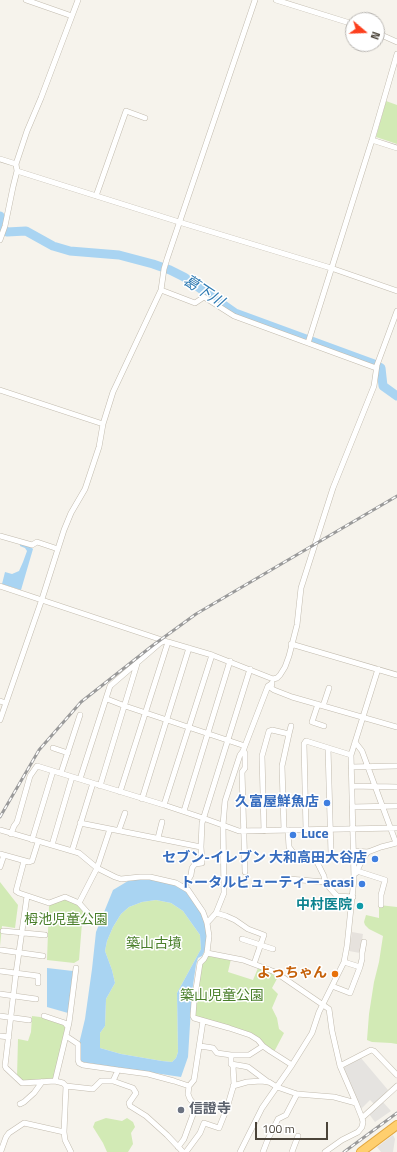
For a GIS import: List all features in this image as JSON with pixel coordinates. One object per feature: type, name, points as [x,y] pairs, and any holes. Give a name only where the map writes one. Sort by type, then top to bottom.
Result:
[{"type":"highway","points":[[361,1152],[397,1125]]},
{"type":"street","points":[[26,0],[72,16]]},
{"type":"street","points":[[0,240],[5,226],[18,171],[16,164],[27,131],[78,0]]},
{"type":"street","points":[[0,720],[64,530],[71,512],[86,489],[99,447],[103,424],[113,392],[161,290],[166,259],[255,0]]},
{"type":"street","points":[[276,0],[345,22]]},
{"type":"street","points":[[385,37],[397,42]]},
{"type":"street","points":[[308,343],[372,140],[397,54]]},
{"type":"street","points":[[96,196],[126,111],[145,118]]},
{"type":"street","points":[[372,140],[397,148]]},
{"type":"street","points":[[0,159],[16,164]]},
{"type":"street","points":[[18,171],[179,222],[332,268],[397,291]]},
{"type":"street","points":[[161,290],[194,303],[204,297],[234,316],[376,368]]},
{"type":"street","points":[[207,923],[216,913],[224,893],[224,801],[240,755],[268,686],[285,668],[297,625],[301,588],[333,488],[374,386],[376,368],[397,311]]},
{"type":"street","points":[[0,390],[103,424]]},
{"type":"street","points":[[0,536],[32,544],[37,542],[58,549]]},
{"type":"street","points":[[0,586],[230,661],[272,681]]},
{"type":"street","points":[[80,779],[110,686],[160,643],[167,641]]},
{"type":"street","points":[[120,792],[167,641]]},
{"type":"street","points":[[291,644],[397,675]]},
{"type":"street","points":[[142,798],[189,648]]},
{"type":"street","points":[[164,805],[212,655]]},
{"type":"street","points":[[184,811],[230,661]]},
{"type":"street","points":[[100,786],[138,663]]},
{"type":"street","points":[[240,1152],[262,1108],[312,1033],[320,1012],[344,962],[354,879],[351,755],[378,669]]},
{"type":"street","points":[[184,887],[195,864],[202,863],[201,847],[203,818],[250,670]]},
{"type":"street","points":[[272,681],[271,688],[274,690],[397,727]]},
{"type":"street","points":[[324,726],[312,722],[328,688]]},
{"type":"street","points":[[107,699],[228,740],[244,748]]},
{"type":"street","points":[[0,700],[6,703]]},
{"type":"street","points":[[62,773],[80,715]]},
{"type":"street","points":[[291,726],[282,766],[286,830],[289,847],[295,855],[317,862],[324,876],[325,882],[338,896],[353,897]]},
{"type":"street","points":[[264,831],[262,756],[269,731],[272,730],[288,734]]},
{"type":"street","points":[[306,830],[304,744],[306,741],[351,755]]},
{"type":"street","points":[[354,879],[363,858],[368,852],[381,846],[397,843],[362,751],[355,742]]},
{"type":"street","points":[[53,748],[68,754]]},
{"type":"street","points":[[244,748],[244,768],[242,772],[245,872]]},
{"type":"street","points":[[328,748],[331,854]]},
{"type":"street","points":[[11,834],[17,822],[30,776],[37,766],[184,811],[239,831],[397,828]]},
{"type":"street","points":[[351,767],[397,766]]},
{"type":"street","points":[[32,840],[53,771]]},
{"type":"street","points":[[52,845],[72,777]]},
{"type":"street","points":[[72,851],[93,783]]},
{"type":"street","points":[[352,786],[397,787]]},
{"type":"street","points":[[352,807],[397,806]]},
{"type":"street","points":[[119,830],[125,813]]},
{"type":"street","points":[[158,838],[162,822]]},
{"type":"street","points":[[80,823],[201,847]]},
{"type":"street","points":[[79,903],[97,868],[110,828]]},
{"type":"street","points":[[0,830],[82,855],[97,868],[115,877],[150,877],[170,882],[188,890],[203,912],[207,923],[209,936],[207,953],[200,963],[193,1016],[194,1018],[250,1035],[258,1040],[263,1046],[292,1065]]},
{"type":"street","points":[[0,867],[2,854],[24,861],[32,861],[38,842]]},
{"type":"street","points":[[353,851],[368,852]]},
{"type":"street","points":[[24,861],[16,891],[49,903],[65,896],[79,903],[87,912]]},
{"type":"street","points":[[357,871],[385,880],[381,895],[381,905]]},
{"type":"street","points":[[289,879],[325,882]]},
{"type":"street","points":[[27,896],[16,974],[6,1068],[20,1082],[55,1081],[63,1083],[66,1086],[93,1089],[101,1081],[113,1081],[133,1088],[136,1093],[129,1103],[130,1106],[146,1116],[185,1152],[200,1133],[204,1123],[219,1128],[227,1108],[233,1086],[234,1076],[233,1066],[231,1064],[232,1055]]},
{"type":"street","points":[[216,913],[235,920],[248,929],[264,936],[254,964]]},
{"type":"street","points":[[3,931],[45,935]]},
{"type":"street","points":[[242,939],[273,949]]},
{"type":"street","points":[[332,986],[350,993],[362,959],[364,942]]},
{"type":"street","points":[[1,950],[44,956]]},
{"type":"street","points":[[207,953],[231,957],[275,972],[329,1009],[332,1031],[340,1066],[363,1122],[362,1127],[358,1132],[342,1140],[325,1152]]},
{"type":"street","points":[[344,962],[360,966]]},
{"type":"street","points":[[55,1081],[68,1027],[76,968]]},
{"type":"street","points":[[0,971],[38,976],[38,983]]},
{"type":"street","points":[[0,994],[36,999]]},
{"type":"street","points":[[0,1016],[29,1020]]},
{"type":"street","points":[[44,1016],[65,1023],[68,1027]]},
{"type":"street","points":[[178,1147],[184,1139],[195,1109],[194,1104],[188,1094],[189,1086],[194,1080],[203,1021]]},
{"type":"street","points":[[0,1036],[9,1037]]},
{"type":"street","points":[[66,1036],[78,1044],[78,1060],[79,1063],[83,1065],[148,1074],[189,1086]]},
{"type":"street","points":[[200,1046],[213,1048],[217,1053],[232,1055],[249,1054],[263,1046]]},
{"type":"street","points":[[340,1066],[371,1050],[374,1051],[397,1075]]},
{"type":"street","points":[[231,1064],[248,1068],[277,1087],[297,1094],[334,1097],[356,1104]]},
{"type":"street","points":[[113,1081],[118,1070]]},
{"type":"street","points":[[233,1086],[253,1081],[269,1082]]},
{"type":"street","points":[[20,1104],[34,1093],[42,1082]]},
{"type":"street","points":[[66,1086],[64,1132],[65,1140],[71,1152]]},
{"type":"street","points":[[362,1118],[397,1086]]},
{"type":"street","points":[[263,1152],[278,1119],[286,1115],[297,1094]]},
{"type":"street","points":[[2,1151],[6,1137],[9,1133],[24,1123],[64,1132]]},
{"type":"street","points":[[292,1152],[298,1136]]},
{"type":"shaded area","points":[[352,932],[363,934],[360,953],[349,951]]},
{"type":"shaded area","points":[[361,1058],[388,1090],[374,1104],[370,1100],[361,1109],[343,1068]]},
{"type":"shaded area","points":[[382,1101],[391,1111],[375,1122],[369,1114]]},
{"type":"shaded area","points":[[393,1135],[395,1139],[393,1152],[381,1152],[377,1147]]},
{"type":"green space","points":[[386,101],[397,105],[397,144],[376,137]]},
{"type":"green space","points":[[0,882],[18,905],[15,928],[2,926],[0,946]]},
{"type":"green space","name":"栂池児童公園","points":[[64,898],[80,907],[85,916],[82,923],[79,960],[74,963],[47,960],[49,905]]},
{"type":"green space","name":"築山古墳","points":[[156,900],[171,903],[183,911],[200,935],[201,949],[177,993],[178,1052],[176,1058],[172,1062],[121,1054],[100,1048],[100,1033],[105,1026],[106,999],[115,983],[105,951],[107,941],[121,914],[129,907],[142,902]]},
{"type":"green space","points":[[379,905],[397,907],[397,1044],[372,1042],[367,1040],[369,1014],[383,936],[369,929],[364,922],[366,915],[379,918]]},
{"type":"green space","name":"築山児童公園","points":[[208,956],[231,959],[228,972],[253,980],[258,968],[278,977],[272,988],[278,994],[272,1008],[277,1018],[279,1029],[284,1033],[274,1052],[260,1039],[194,1016],[200,965]]},
{"type":"green space","points":[[32,1016],[64,1024],[66,1027],[54,1080],[24,1081],[17,1077],[18,1039],[28,1041],[31,1032]]},
{"type":"green space","points":[[106,1118],[122,1121],[127,1118],[133,1122],[135,1127],[131,1133],[133,1144],[128,1152],[107,1152],[93,1127],[95,1122]]},
{"type":"water","points":[[20,544],[33,549],[21,590],[2,584],[5,572],[12,574],[19,571],[27,551],[25,548],[20,546]]},
{"type":"water","points":[[160,880],[183,888],[202,913],[207,932],[205,950],[202,956],[198,958],[196,965],[192,992],[188,1057],[181,1077],[81,1062],[79,1044],[85,1019],[96,932],[113,890],[128,881]],"holes":[[[156,900],[171,903],[183,911],[200,935],[201,949],[177,993],[178,1052],[176,1058],[172,1062],[162,1061],[121,1054],[100,1048],[100,1033],[105,1026],[106,999],[115,983],[105,951],[107,941],[113,927],[121,914],[129,907],[142,902]]]},
{"type":"water","points":[[47,968],[73,971],[68,1013],[47,1007]]},
{"type":"waterway","name":"葛下川","points":[[0,216],[1,227],[7,232],[26,231],[53,246],[70,251],[119,255],[170,270],[184,277],[235,313],[374,364],[381,368],[383,386],[397,396]]},
{"type":"railway","points":[[0,817],[39,750],[81,702],[152,646],[196,614],[397,496]]},
{"type":"railway","points":[[344,1152],[397,1113]]},
{"type":"place","name":"久富屋鮮魚店","points":[[327,803]]},
{"type":"place","name":"Luce","points":[[293,835]]},
{"type":"place","name":"セブン-イレブン 大和高田大谷店","points":[[375,859]]},
{"type":"place","name":"トータルビューティー acasi","points":[[362,884]]},
{"type":"place","name":"中村医院","points":[[360,906]]},
{"type":"place","name":"よっちゃん","points":[[335,974]]},
{"type":"place","name":"信證寺","points":[[181,1110]]}]
